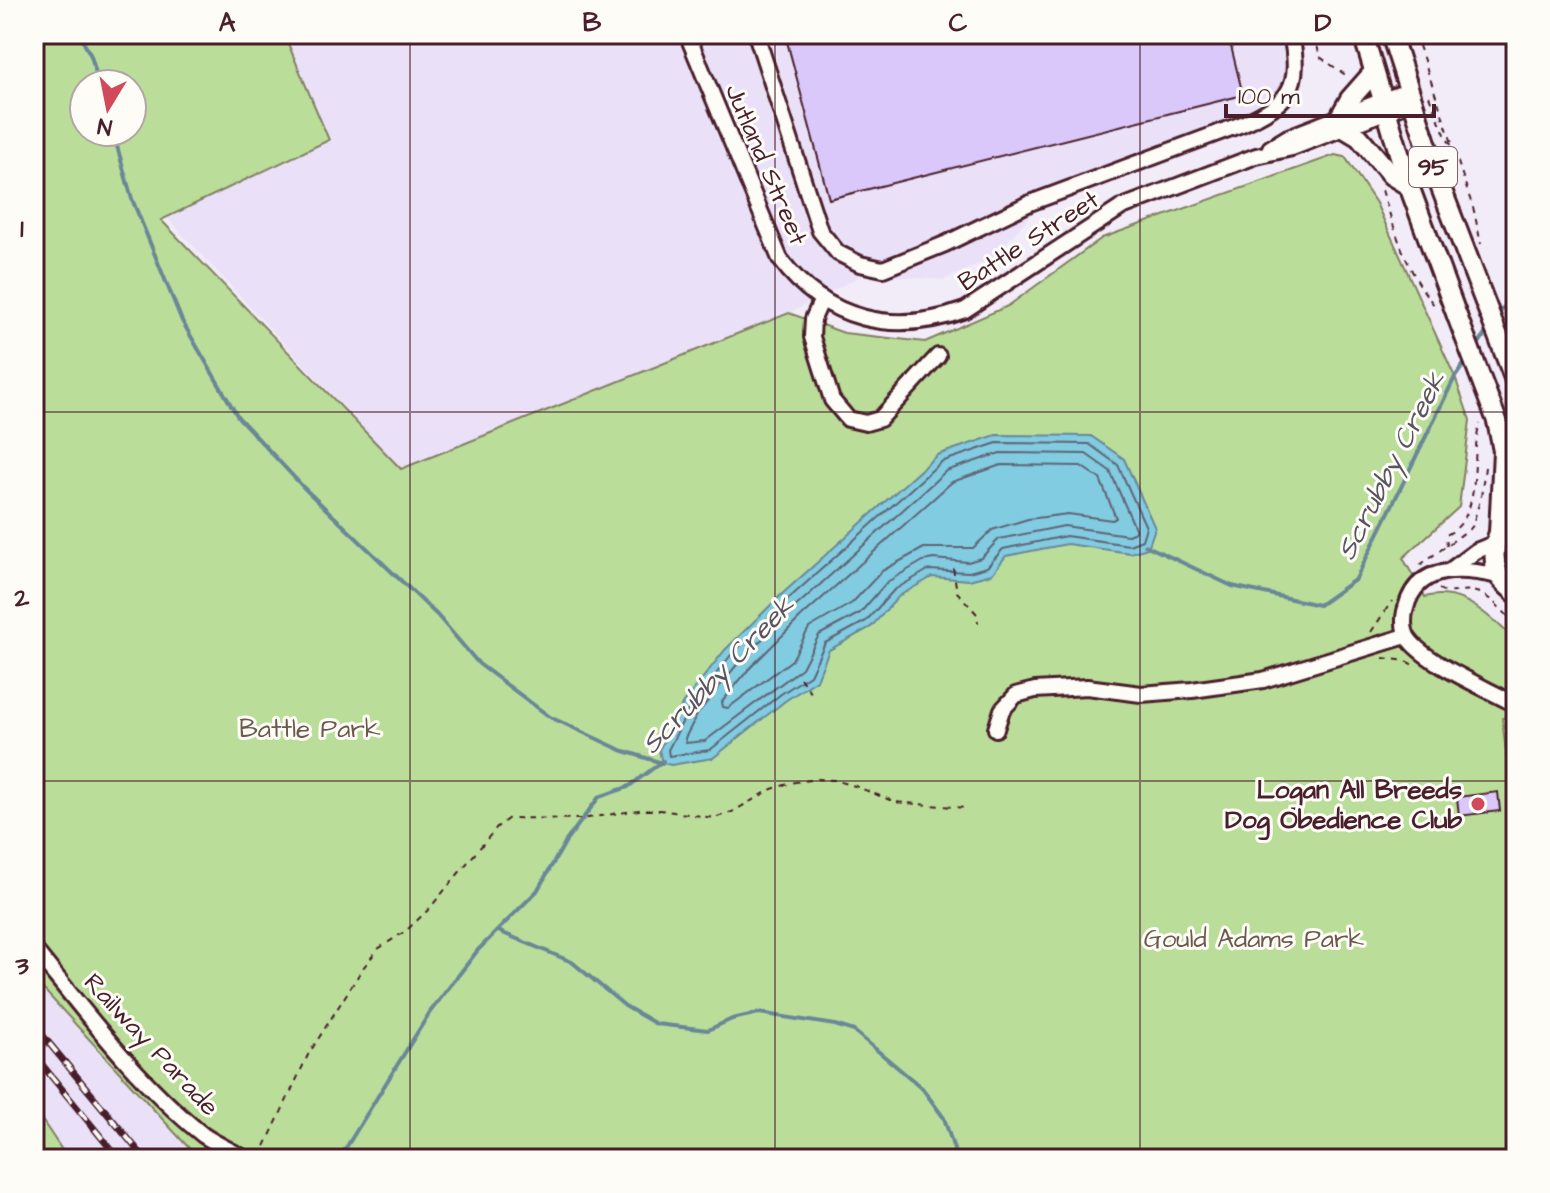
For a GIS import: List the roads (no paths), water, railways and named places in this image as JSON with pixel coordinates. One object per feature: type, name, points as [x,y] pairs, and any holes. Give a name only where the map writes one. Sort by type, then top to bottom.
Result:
[{"type":"main road","name":"95","points":[[1363,34],[1409,186],[1457,316],[1489,421],[1503,451],[1497,538],[1498,576]]},
{"type":"main road","name":"95","points":[[1391,34],[1416,96],[1483,299],[1516,383]]},
{"type":"main road","points":[[1373,73],[1350,99],[1343,121],[1391,175],[1409,186]]},
{"type":"main road","points":[[1497,538],[1507,514],[1516,507]]},
{"type":"main road","points":[[1498,576],[1516,593]]},
{"type":"street","name":"Jutland Street","points":[[687,34],[771,241],[790,273],[822,299]]},
{"type":"street","points":[[756,34],[820,231],[838,253],[860,264],[883,269],[945,244],[1030,203],[1275,109],[1290,91],[1297,62],[1291,34]]},
{"type":"street","name":"Battle Street","points":[[822,299],[851,314],[888,323],[919,322],[951,315],[979,302],[1122,207],[1256,156],[1292,148],[1343,121],[1416,96]]},
{"type":"street","points":[[822,299],[813,319],[812,337],[832,400],[848,419],[866,423],[880,419],[938,356]]},
{"type":"street","points":[[1452,570],[1497,538]]},
{"type":"street","points":[[1498,576],[1467,569],[1428,578],[1407,603],[1404,615],[1406,636],[1435,661],[1507,700]]},
{"type":"street","points":[[996,729],[1002,710],[1016,695],[1035,690],[1087,687],[1141,694],[1263,680],[1406,636]]},
{"type":"street","name":"Railway Parade","points":[[34,949],[91,1019],[175,1110],[206,1137],[246,1159]]},
{"type":"water","points":[[996,435],[1091,436],[1124,459],[1155,528],[1148,548],[1130,553],[1067,544],[1006,556],[992,574],[969,580],[932,577],[899,596],[871,627],[829,650],[817,680],[785,701],[713,758],[671,765],[662,763],[659,750],[683,703],[725,650],[781,595],[937,455]]},
{"type":"waterway","points":[[79,34],[94,68]]},
{"type":"waterway","points":[[118,148],[132,199],[182,321],[238,417],[305,489],[437,615],[479,664],[550,717],[621,750],[662,763]]},
{"type":"waterway","name":"Scrubby Creek","points":[[1497,317],[1516,290]]},
{"type":"waterway","name":"Scrubby Creek","points":[[1477,346],[1490,327]]},
{"type":"waterway","name":"Scrubby Creek","points":[[1145,545],[1232,586],[1319,605],[1356,579],[1455,377],[1467,360]]},
{"type":"waterway","name":"Scrubby Creek","points":[[339,1159],[430,1012],[478,950],[537,891],[566,841],[599,797],[628,787],[663,761]]},
{"type":"waterway","points":[[498,931],[572,962],[625,1006],[656,1024],[708,1030],[732,1019],[759,1013],[854,1031],[922,1088],[944,1118],[957,1159]]},
{"type":"railway","points":[[34,1025],[145,1159]]},
{"type":"railway","points":[[34,1055],[119,1159]]},
{"type":"place","name":"Logan All Breeds Dog Obedience Club","points":[[1478,804]]},
{"type":"park label","name":"Battle Park","points":[[310,728]]},
{"type":"park label","name":"Gould Adams Park","points":[[1254,938]]}]
